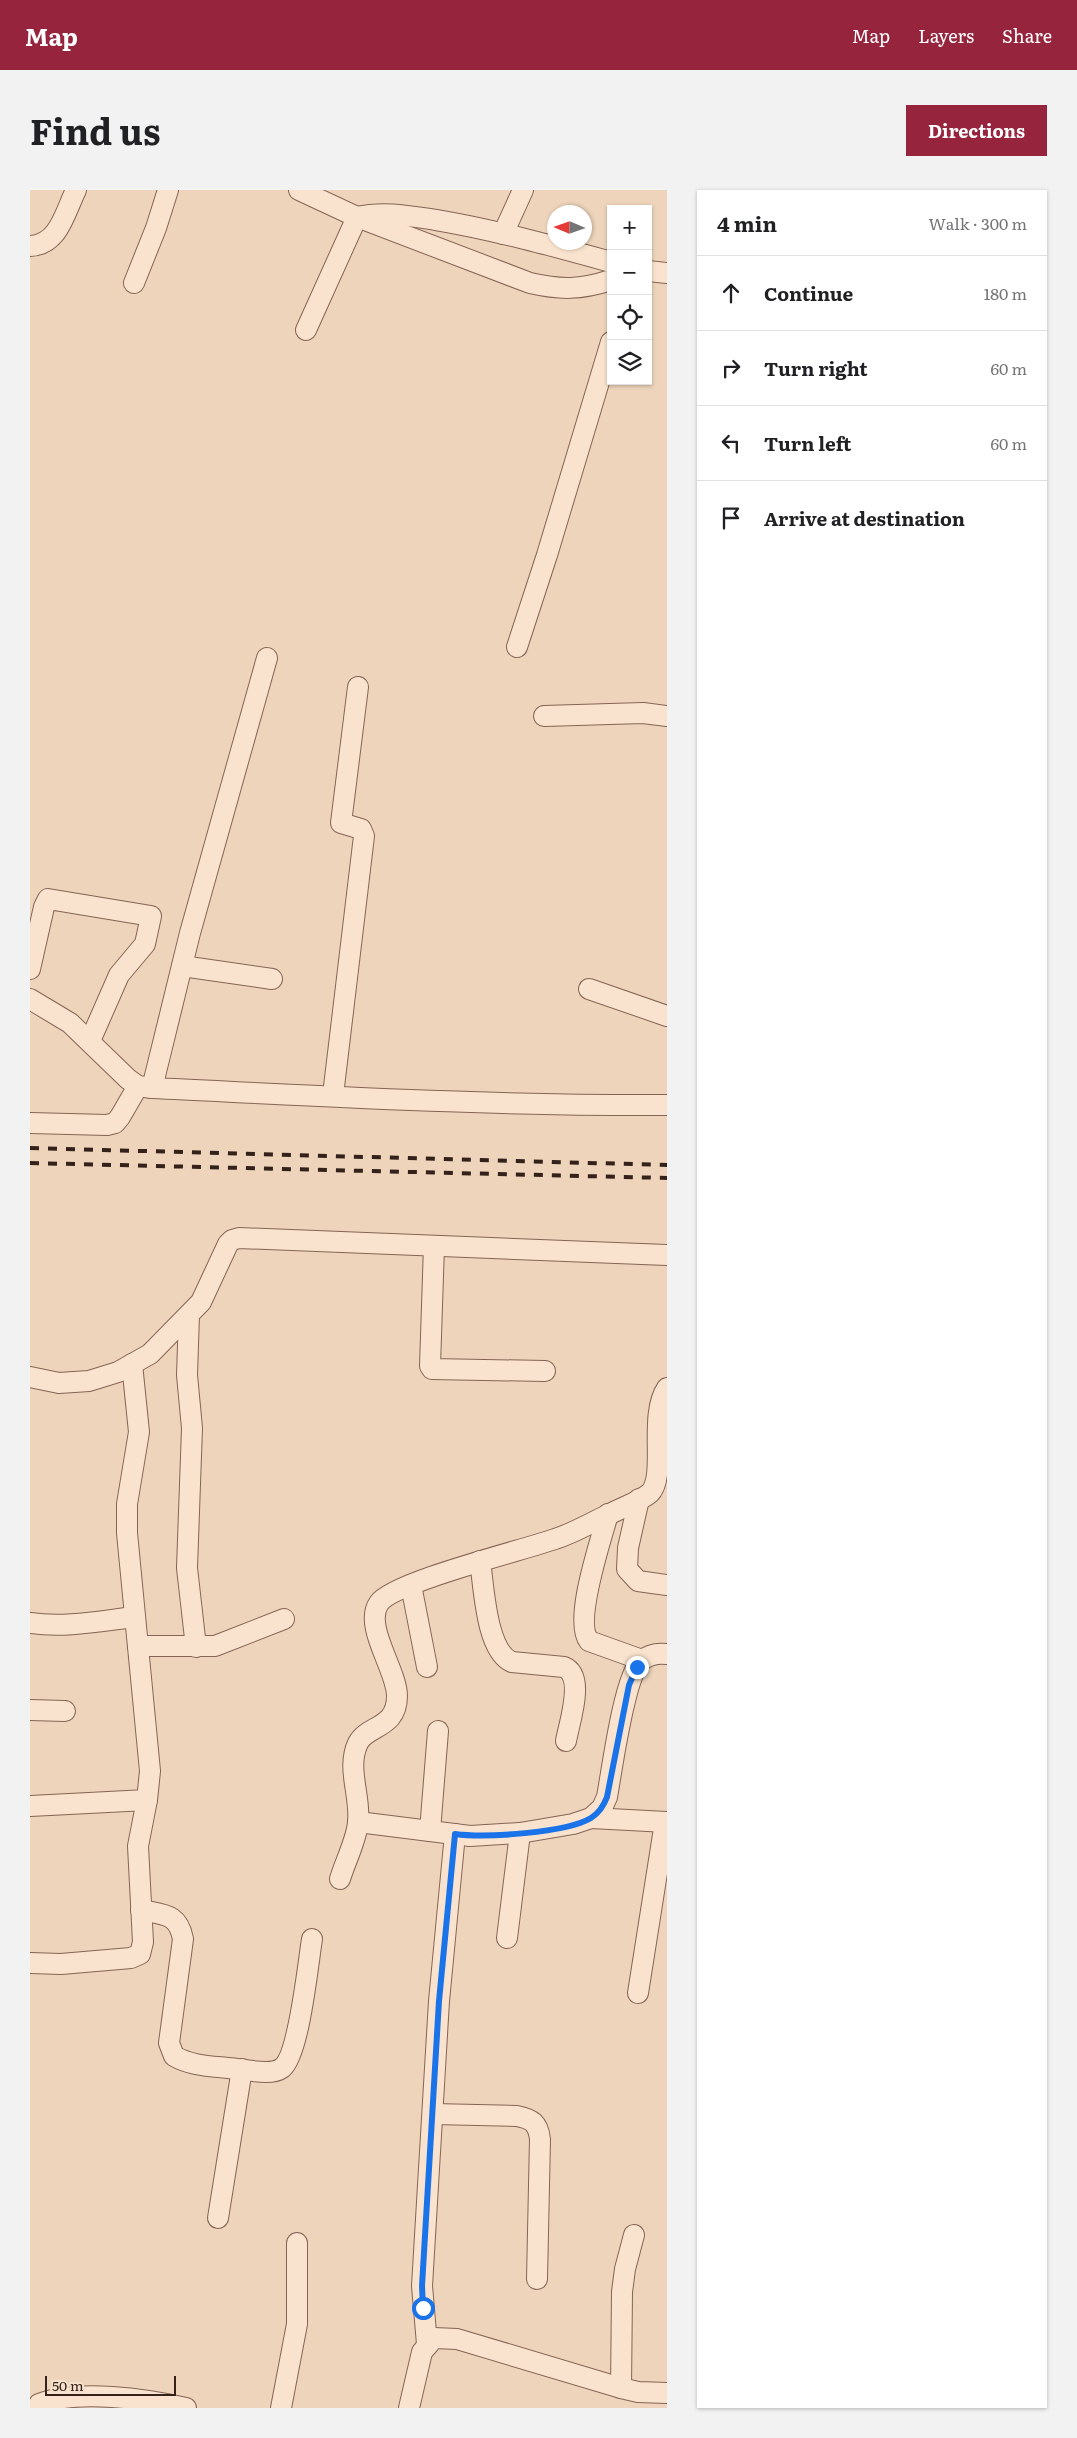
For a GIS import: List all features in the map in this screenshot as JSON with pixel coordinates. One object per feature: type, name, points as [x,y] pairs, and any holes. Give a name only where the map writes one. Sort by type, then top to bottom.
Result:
[{"type":"street","points":[[30,246],[41,246],[54,236],[76,190]]},
{"type":"street","points":[[134,283],[156,228],[168,190]]},
{"type":"street","points":[[299,190],[357,218],[530,283],[556,289],[581,288],[607,281]]},
{"type":"street","points":[[503,234],[523,190]]},
{"type":"street","points":[[357,218],[372,214],[401,214],[463,224],[607,261]]},
{"type":"street","points":[[306,330],[357,218]]},
{"type":"street","points":[[652,271],[667,273]]},
{"type":"street","points":[[516,647],[547,555],[607,355]]},
{"type":"street","points":[[30,1123],[107,1125],[115,1123],[145,1087],[182,966],[267,658]]},
{"type":"street","points":[[333,1095],[364,836],[361,829],[341,823],[358,687]]},
{"type":"street","points":[[544,716],[643,713],[667,716]]},
{"type":"street","points":[[30,968],[44,907],[48,899],[151,916],[145,944],[119,975],[90,1041]]},
{"type":"street","points":[[182,966],[272,978]]},
{"type":"street","points":[[589,988],[667,1016]]},
{"type":"street","points":[[30,998],[70,1023],[128,1079],[145,1087],[444,1102],[667,1105]]},
{"type":"street","points":[[30,1377],[58,1383],[89,1381],[118,1372],[150,1354],[201,1302],[232,1240],[239,1238],[667,1254]]},
{"type":"street","points":[[434,1246],[430,1366],[432,1369],[545,1371]]},
{"type":"street","points":[[189,1315],[187,1375],[192,1428],[187,1568],[196,1647]]},
{"type":"street","points":[[30,1963],[131,1958],[140,1954],[143,1942],[138,1846],[148,1800],[150,1771],[129,1558],[127,1504],[139,1432],[132,1364]]},
{"type":"street","points":[[340,1879],[358,1822],[354,1768],[355,1754],[359,1741],[387,1722],[394,1712],[397,1698],[396,1684],[376,1630],[375,1609],[380,1601],[388,1595],[411,1585],[480,1561],[558,1538],[651,1493],[660,1474],[659,1412],[660,1402],[667,1388]]},
{"type":"street","points":[[639,1499],[628,1548],[627,1570],[638,1581],[667,1585]]},
{"type":"street","points":[[608,1514],[592,1572],[583,1627],[589,1641],[642,1660]]},
{"type":"street","points":[[480,1561],[492,1636],[504,1659],[512,1662],[564,1667],[570,1670],[574,1676],[573,1705],[566,1741]]},
{"type":"street","points":[[411,1585],[427,1667]]},
{"type":"street","points":[[30,1623],[64,1625],[135,1617]]},
{"type":"street","points":[[138,1646],[215,1646],[284,1619]]},
{"type":"street","points":[[591,1818],[602,1808],[607,1797],[629,1685],[642,1660],[652,1655],[667,1654]]},
{"type":"street","points":[[30,1710],[65,1711]]},
{"type":"street","points":[[430,1831],[438,1731]]},
{"type":"street","points":[[30,1806],[148,1800]]},
{"type":"street","points":[[358,1822],[470,1836],[547,1830],[591,1818],[666,1822],[638,1993]]},
{"type":"street","points":[[507,1938],[520,1833]]},
{"type":"street","points":[[427,2344],[422,2286],[439,2001],[455,1834]]},
{"type":"street","points":[[141,1910],[171,1916],[180,1926],[183,1940],[169,2043],[174,2056],[187,2064],[267,2072],[280,2069],[289,2061],[296,2039],[312,1939]]},
{"type":"street","points":[[218,2218],[242,2069]]},
{"type":"street","points":[[433,2114],[517,2116],[529,2118],[536,2124],[540,2139],[537,2279]]},
{"type":"street","points":[[622,2388],[622,2292],[625,2268],[634,2235]]},
{"type":"street","points":[[281,2408],[298,2324],[297,2243]]},
{"type":"street","points":[[408,2408],[422,2352],[434,2338],[457,2339],[638,2392],[667,2393]]},
{"type":"street","points":[[36,2403],[55,2398],[98,2403],[147,2399],[186,2408]]},
{"type":"railway","points":[[30,1148],[667,1165]]},
{"type":"railway","points":[[30,1163],[667,1178]]},
{"type":"route","points":[[423,2308],[422,2286],[439,2001],[455,1834],[470,1836],[547,1830],[591,1818],[602,1808],[607,1797],[629,1685],[637,1667]]}]
